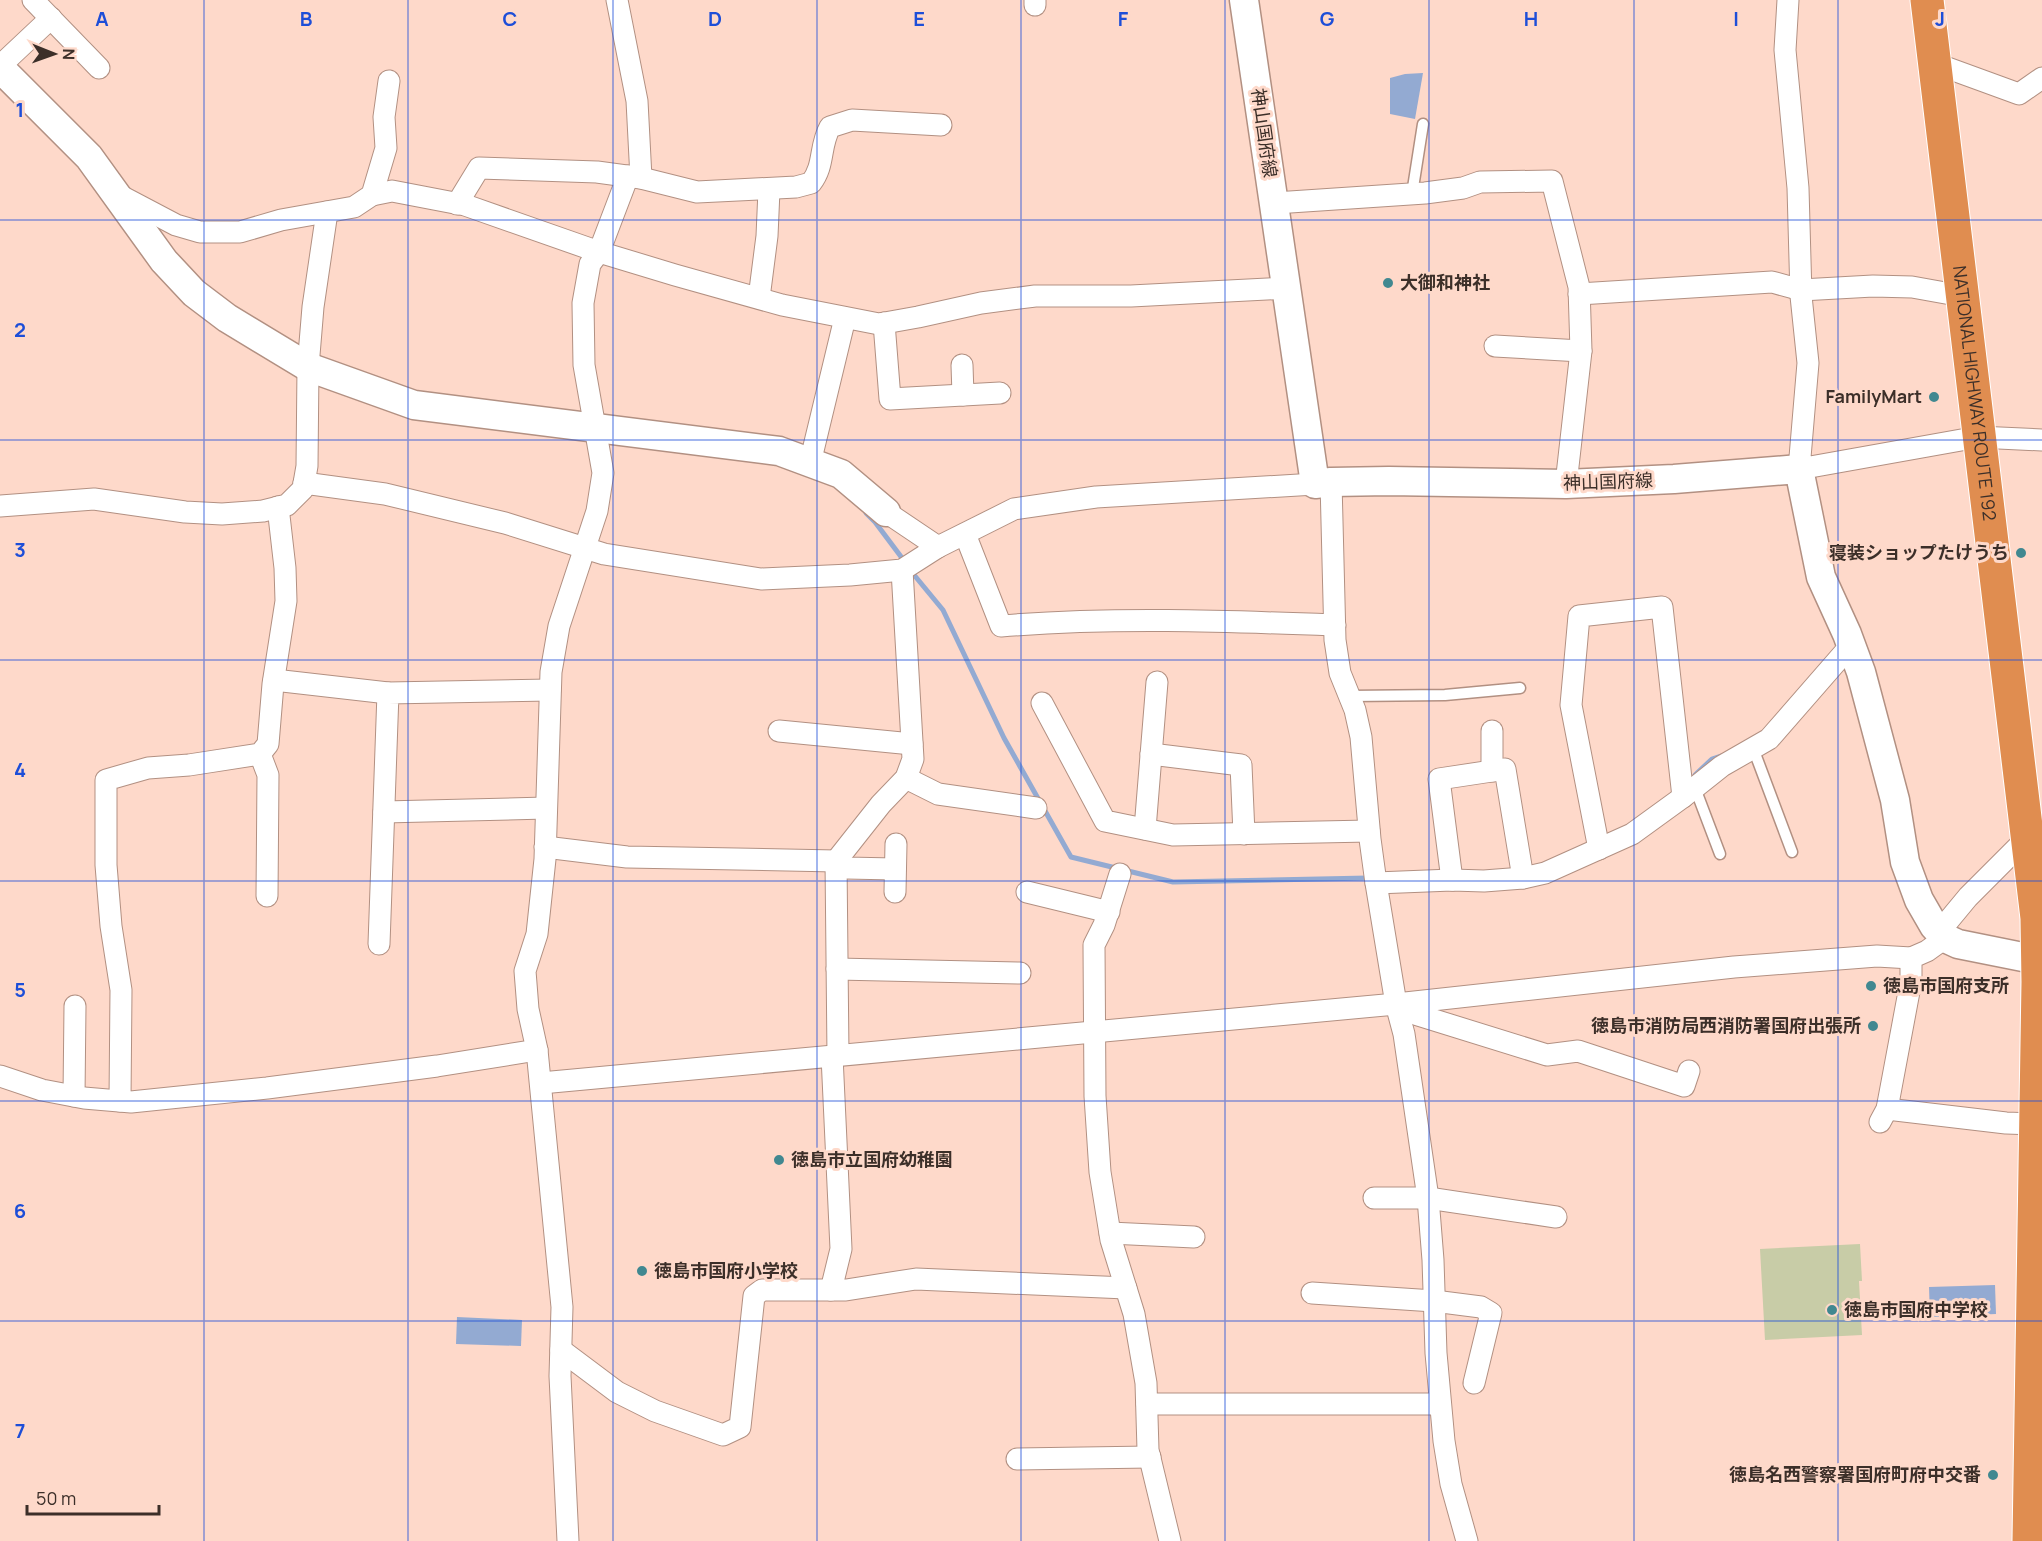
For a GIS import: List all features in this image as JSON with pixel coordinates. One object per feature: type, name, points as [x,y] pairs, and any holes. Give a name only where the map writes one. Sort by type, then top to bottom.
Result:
[{"type":"highway","name":"NATIONAL HIGHWAY ROUTE 192","points":[[1927,0],[1978,437],[2034,831],[2038,960],[2029,1541]]},
{"type":"main road","name":"神山国府線","points":[[1244,0],[1287,288],[1323,483],[1566,484],[1674,479],[1799,469]]},
{"type":"main road","points":[[0,67],[89,157],[164,261],[194,293],[227,318],[308,367],[414,405],[779,451],[841,474],[886,512]]},
{"type":"main road","points":[[1799,469],[1821,577],[1861,672],[1895,800],[1905,862],[1919,900],[1942,935],[1958,944],[2038,960]]},
{"type":"street","points":[[33,0],[99,68]]},
{"type":"street","points":[[568,1541],[560,1376],[562,1307],[541,1083],[528,1009],[525,971],[537,934],[545,847],[551,672],[559,626],[597,511],[603,473],[593,428],[584,364],[583,303],[590,264],[634,177],[637,101],[617,0]]},
{"type":"street","points":[[1788,0],[1785,50],[1798,188],[1801,290],[1808,363],[1799,469],[1978,437],[2042,440]]},
{"type":"street","points":[[0,67],[51,18]]},
{"type":"street","points":[[1934,63],[2019,94],[2042,78]]},
{"type":"street","points":[[372,195],[386,148],[384,117],[389,81]]},
{"type":"street","points":[[457,204],[479,168],[597,172],[634,177],[697,192],[768,190],[811,183],[819,172],[824,139],[830,127],[852,120],[941,125]]},
{"type":"street","points":[[1275,203],[1412,194],[1463,188],[1480,182],[1552,181],[1579,287],[1581,351],[1566,484]]},
{"type":"street","points":[[759,298],[767,236],[768,190]]},
{"type":"street","points":[[116,193],[176,225],[200,232],[240,232],[281,220],[354,207],[372,195],[392,191],[457,204],[598,252],[759,298],[845,318],[884,323],[981,303],[1035,296],[1131,296],[1287,288]]},
{"type":"street","points":[[0,506],[94,499],[185,512],[222,514],[263,511],[286,505],[303,489],[307,466],[308,367],[313,307],[327,212]]},
{"type":"street","points":[[1579,294],[1772,282],[1801,290],[1873,286],[1912,287],[1962,296]]},
{"type":"street","points":[[810,463],[845,318]]},
{"type":"street","points":[[884,323],[890,399],[1000,393]]},
{"type":"street","points":[[1494,346],[1581,351]]},
{"type":"street","points":[[962,365],[963,395]]},
{"type":"street","points":[[304,483],[385,494],[505,523],[604,554],[760,579],[850,575],[905,568],[938,547],[1014,509],[1096,497],[1323,483],[1335,640],[1340,673],[1355,710],[1361,737],[1376,883],[1396,1004],[1404,1034],[1428,1198],[1444,1441],[1451,1484],[1467,1541]]},
{"type":"street","points":[[120,1101],[121,990],[111,926],[106,865],[106,780],[148,768],[189,765],[260,754],[268,744],[274,680],[286,601],[285,568],[278,507]]},
{"type":"street","points":[[886,512],[938,547]]},
{"type":"street","points":[[965,534],[1001,626],[1046,622],[1182,620],[1335,625]]},
{"type":"street","points":[[831,1290],[841,1249],[835,1056],[836,861],[880,804],[906,778],[913,759],[905,568]]},
{"type":"street","points":[[1599,849],[1571,705],[1579,616],[1662,607],[1689,792]]},
{"type":"street","points":[[1376,883],[1522,878],[1545,873],[1632,834],[1722,766],[1769,739],[1851,645]]},
{"type":"street","points":[[274,680],[388,693],[550,690]]},
{"type":"street","points":[[1145,829],[1156,682]]},
{"type":"street","points":[[379,944],[388,693]]},
{"type":"street","points":[[1042,703],[1105,821],[1173,835],[1369,831]]},
{"type":"street","points":[[779,730],[912,744]]},
{"type":"street","points":[[1492,731],[1492,771]]},
{"type":"street","points":[[260,754],[268,776],[267,896]]},
{"type":"street","points":[[1151,754],[1241,765],[1244,834]]},
{"type":"street","points":[[1452,880],[1438,779],[1505,769],[1522,878]]},
{"type":"street","points":[[906,778],[938,794],[1036,808]]},
{"type":"street","points":[[384,812],[546,808]]},
{"type":"street","points":[[541,1083],[1396,1004],[1734,967],[1877,956],[1911,958],[1928,951],[1968,897],[2034,831]]},
{"type":"street","points":[[895,892],[896,844]]},
{"type":"street","points":[[545,847],[627,857],[836,861],[846,868],[895,869]]},
{"type":"street","points":[[1120,874],[1109,912],[1094,945],[1095,1096],[1100,1172],[1110,1233],[1134,1314],[1146,1383],[1150,1456],[1170,1541]]},
{"type":"street","points":[[1027,892],[1109,912]]},
{"type":"street","points":[[1911,958],[1911,981],[1883,1115],[2036,1124]]},
{"type":"street","points":[[837,969],[1020,973]]},
{"type":"street","points":[[1396,1004],[1418,1015],[1547,1054],[1578,1052],[1684,1086],[1689,1071]]},
{"type":"street","points":[[74,1096],[75,1006]]},
{"type":"street","points":[[0,1076],[42,1090],[131,1102],[267,1088],[537,1050]]},
{"type":"street","points":[[1374,1198],[1428,1198],[1556,1217]]},
{"type":"street","points":[[1110,1233],[1194,1237]]},
{"type":"street","points":[[561,1350],[617,1392],[655,1411],[723,1434],[740,1427],[754,1296],[762,1290],[846,1290],[916,1279],[1126,1288]]},
{"type":"street","points":[[1312,1293],[1434,1301],[1481,1307],[1491,1313],[1473,1383]]},
{"type":"street","points":[[1147,1404],[1440,1404]]},
{"type":"street","points":[[1017,1459],[1150,1456]]},
{"type":"lane","points":[[1412,194],[1423,124]]},
{"type":"lane","points":[[1350,696],[1445,694],[1520,688]]},
{"type":"lane","points":[[1753,748],[1792,852]]},
{"type":"lane","points":[[1689,792],[1720,854]]},
{"type":"green space","points":[[1860,1244],[1862,1281],[1859,1281],[1862,1335],[1765,1340],[1760,1249]]},
{"type":"water","points":[[1423,73],[1415,119],[1390,114],[1390,78]]},
{"type":"water","points":[[1995,1285],[1996,1314],[1930,1317],[1929,1287]]},
{"type":"water","points":[[457,1317],[522,1320],[521,1346],[456,1344]]},
{"type":"waterway","points":[[866,513],[905,562]]},
{"type":"waterway","points":[[910,570],[943,610],[1004,738],[1071,857],[1173,882],[1368,878]]},
{"type":"waterway","points":[[1695,775],[1712,759],[1721,756]]},
{"type":"place","name":"大御和神社","points":[[1388,283]]},
{"type":"place","name":"FamilyMart","points":[[1934,397]]},
{"type":"place","name":"寝装ショップたけうち","points":[[2021,553]]},
{"type":"place","name":"徳島市国府支所","points":[[1871,986]]},
{"type":"place","name":"徳島市消防局西消防署国府出張所","points":[[1873,1026]]},
{"type":"place","name":"徳島市立国府幼稚園","points":[[779,1160]]},
{"type":"place","name":"徳島市国府小学校","points":[[642,1271]]},
{"type":"place","name":"徳島市国府中学校","points":[[1832,1310]]},
{"type":"place","name":"徳島名西警察署国府町府中交番","points":[[1993,1475]]}]
